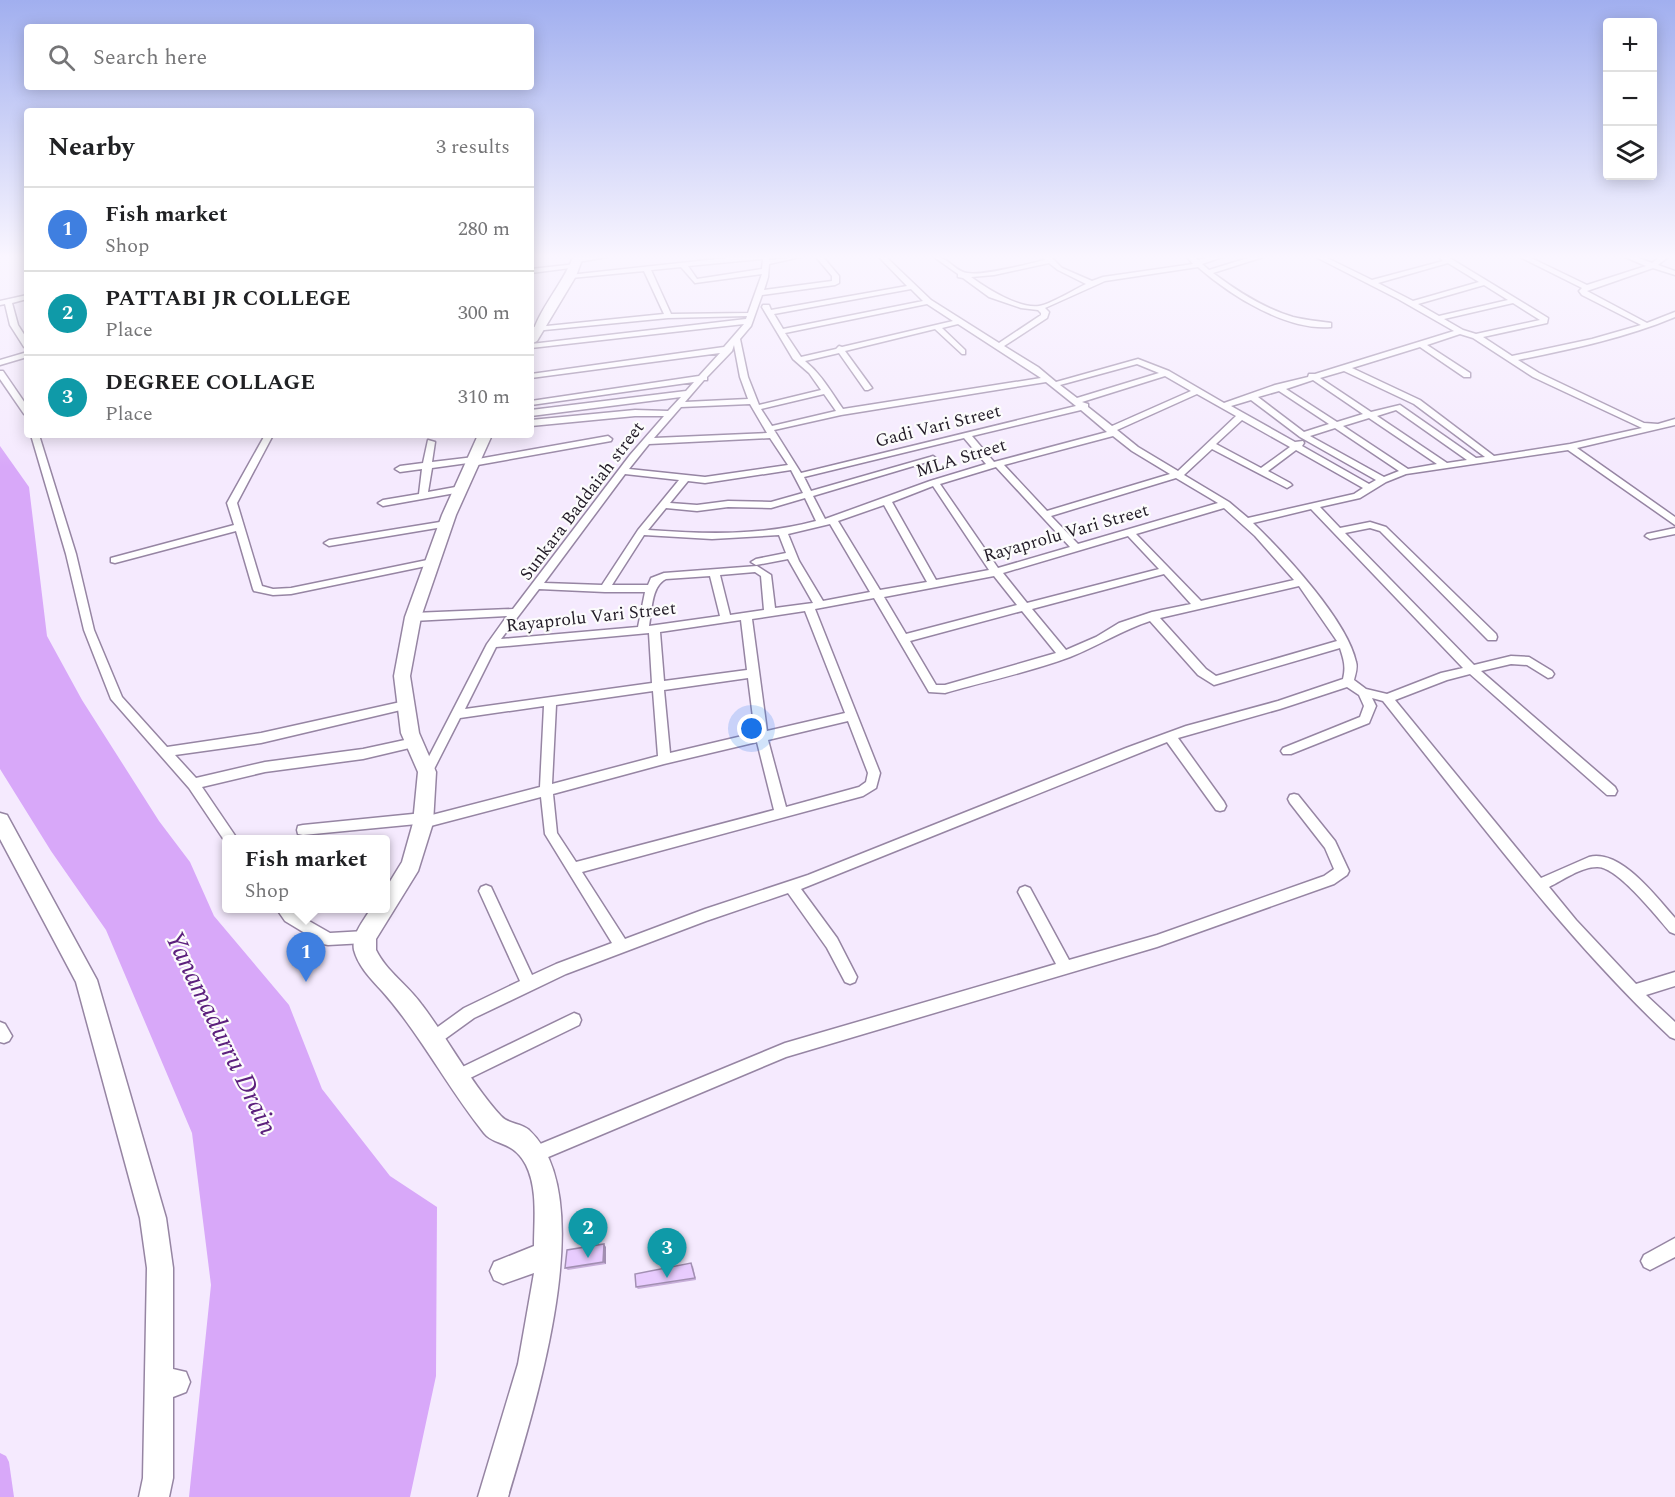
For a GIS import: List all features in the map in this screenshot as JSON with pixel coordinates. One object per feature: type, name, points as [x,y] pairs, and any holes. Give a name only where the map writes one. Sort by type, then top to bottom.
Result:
[{"type":"main road","points":[[534,334],[537,328]]},
{"type":"main road","points":[[390,898],[411,865],[423,821],[427,772],[414,743],[405,705],[402,676],[413,617],[446,524],[484,438]]},
{"type":"main road","points":[[0,820],[86,980],[146,1196],[160,1268],[166,1385],[158,1478],[154,1497]]},
{"type":"main road","points":[[380,913],[365,937],[365,950],[371,963],[413,1010],[494,1127],[519,1137],[534,1155],[543,1177],[547,1202],[547,1277],[532,1364],[493,1497]]},
{"type":"main road","points":[[503,1271],[546,1256]]},
{"type":"street","points":[[15,327],[24,340]]},
{"type":"street","points":[[537,328],[549,327]]},
{"type":"street","points":[[534,346],[676,327]]},
{"type":"street","name":"Sunkara Baddaiah street","points":[[427,772],[492,644],[539,586],[623,471],[737,340],[745,327]]},
{"type":"street","points":[[778,327],[799,360],[828,391],[841,412]]},
{"type":"street","points":[[780,332],[805,327]]},
{"type":"street","points":[[799,360],[839,348],[932,327]]},
{"type":"street","points":[[937,327],[962,352]]},
{"type":"street","points":[[965,327],[1052,382],[1135,449],[1180,474],[1248,521],[1338,630],[1351,664],[1348,682]]},
{"type":"street","points":[[998,346],[1027,327]]},
{"type":"street","points":[[1453,327],[1460,332],[1476,336],[1509,359],[1563,389],[1651,428]]},
{"type":"street","points":[[1476,336],[1517,327]]},
{"type":"street","points":[[1509,359],[1566,348],[1645,327]]},
{"type":"street","points":[[1222,406],[1312,376],[1460,332]]},
{"type":"street","points":[[737,340],[744,377],[755,404],[770,432],[799,476],[822,522]]},
{"type":"street","points":[[1420,343],[1467,375]]},
{"type":"street","points":[[839,348],[868,388]]},
{"type":"street","points":[[534,376],[729,349]]},
{"type":"street","points":[[0,363],[24,356]]},
{"type":"street","points":[[647,441],[770,432],[841,412],[1052,382],[1138,361],[1166,373],[1371,489]]},
{"type":"street","points":[[1343,367],[1417,402],[1493,459]]},
{"type":"street","points":[[0,373],[24,408]]},
{"type":"street","name":"Gadi Vari Street","points":[[799,476],[1081,404],[1166,373]]},
{"type":"street","points":[[1312,376],[1444,465]]},
{"type":"street","points":[[534,403],[704,378]]},
{"type":"street","points":[[1278,387],[1407,472]]},
{"type":"street","points":[[680,405],[755,404],[828,391]]},
{"type":"street","name":"MLA Street","points":[[642,532],[726,536],[783,532],[832,520],[935,483],[1111,431],[1197,391]]},
{"type":"street","points":[[534,413],[690,393]]},
{"type":"street","points":[[1251,396],[1306,437],[1383,480]]},
{"type":"street","points":[[1263,471],[1306,437],[1336,424],[1391,407],[1401,409],[1474,461]]},
{"type":"street","points":[[534,423],[635,413],[671,414]]},
{"type":"street","points":[[1047,514],[1180,474],[1242,415]]},
{"type":"street","points":[[1248,521],[1314,507],[1371,489],[1383,480],[1407,472],[1570,447],[1675,422]]},
{"type":"street","points":[[966,435],[1047,514],[1077,549]]},
{"type":"street","points":[[36,438],[71,554],[89,630],[117,699],[193,784],[229,835]]},
{"type":"street","points":[[267,438],[232,503],[258,589],[273,592],[432,562]]},
{"type":"street","points":[[400,469],[473,461],[608,438]]},
{"type":"street","points":[[423,496],[431,442]]},
{"type":"street","points":[[1211,445],[1287,485]]},
{"type":"street","points":[[1570,447],[1675,522]]},
{"type":"street","points":[[663,505],[697,508],[728,504],[771,505],[933,459]]},
{"type":"street","points":[[623,471],[685,479],[734,477],[792,467]]},
{"type":"street","points":[[605,589],[642,532],[685,479]]},
{"type":"street","points":[[935,483],[996,572],[1064,655]]},
{"type":"street","points":[[383,503],[461,489]]},
{"type":"street","points":[[886,500],[933,584]]},
{"type":"street","name":"Rayaprolu Vari Street","points":[[492,644],[648,630],[746,616],[815,606],[996,572],[1226,504]]},
{"type":"street","points":[[1314,507],[1470,668],[1611,791]]},
{"type":"street","points":[[832,520],[902,639],[933,689],[937,690],[1064,655],[1100,640],[1123,626],[1152,616],[1300,582]]},
{"type":"street","points":[[328,543],[446,524]]},
{"type":"street","points":[[1338,532],[1370,525],[1383,529],[1492,637]]},
{"type":"street","points":[[115,560],[239,526]]},
{"type":"street","points":[[1650,536],[1675,531]]},
{"type":"street","points":[[572,869],[863,791],[872,784],[874,773],[815,606],[783,532]]},
{"type":"street","points":[[1130,533],[1197,604]]},
{"type":"street","points":[[756,562],[792,555]]},
{"type":"street","points":[[664,759],[648,630],[651,588],[655,580],[664,576],[757,569],[766,575],[770,612]]},
{"type":"street","points":[[902,639],[1166,570]]},
{"type":"street","points":[[714,573],[726,618]]},
{"type":"street","points":[[539,586],[605,589],[651,588]]},
{"type":"street","points":[[413,617],[518,612]]},
{"type":"street","points":[[746,616],[762,738],[781,813]]},
{"type":"street","points":[[1152,616],[1202,672],[1214,681],[1343,644]]},
{"type":"street","points":[[1348,682],[1362,692],[1387,698],[1470,668],[1519,659],[1529,661],[1548,674]]},
{"type":"street","points":[[457,714],[550,703],[754,673]]},
{"type":"street","points":[[433,1040],[469,1013],[529,984],[622,947],[791,886],[1170,737],[1280,705],[1348,682]]},
{"type":"street","points":[[1287,751],[1365,720],[1370,706],[1362,692]]},
{"type":"street","points":[[1387,698],[1541,884],[1571,924],[1675,1032]]},
{"type":"street","points":[[550,703],[546,790],[551,834],[622,947]]},
{"type":"street","points":[[164,752],[261,738],[405,705]]},
{"type":"street","points":[[303,830],[423,821],[664,759],[852,716]]},
{"type":"street","points":[[1170,737],[1220,806]]},
{"type":"street","points":[[193,784],[265,767],[363,754],[414,743]]},
{"type":"street","points":[[534,1155],[785,1050],[1156,940],[1329,880],[1342,871],[1330,845],[1294,799]]},
{"type":"street","points":[[1541,884],[1597,861],[1608,862],[1620,869],[1675,928]]},
{"type":"street","points":[[791,886],[832,943],[850,977]]},
{"type":"street","points":[[486,891],[529,984]]},
{"type":"street","points":[[1025,892],[1065,966]]},
{"type":"street","points":[[286,913],[328,939],[365,937]]},
{"type":"street","points":[[1634,992],[1675,979]]},
{"type":"street","points":[[459,1076],[574,1020]]},
{"type":"street","points":[[1650,1261],[1675,1247]]},
{"type":"water","name":"Yanamadurru Drain","points":[[0,446],[29,487],[47,636],[82,700],[159,821],[190,862],[214,916],[289,1005],[322,1089],[390,1176],[437,1207],[436,1376],[410,1497],[189,1497],[211,1285],[192,1133],[106,930],[51,851],[0,769]]},
{"type":"building","points":[[604,1244],[603,1262],[565,1268],[567,1250]]},
{"type":"building","points":[[691,1263],[695,1278],[636,1287],[635,1274]]},
{"type":"waterway","points":[[0,1462],[5,1497]]},
{"type":"place","name":"Fish market","points":[[306,982]]},
{"type":"place","name":"PATTABI JR COLLEGE","points":[[588,1258]]},
{"type":"place","name":"DEGREE COLLAGE","points":[[667,1278]]}]
